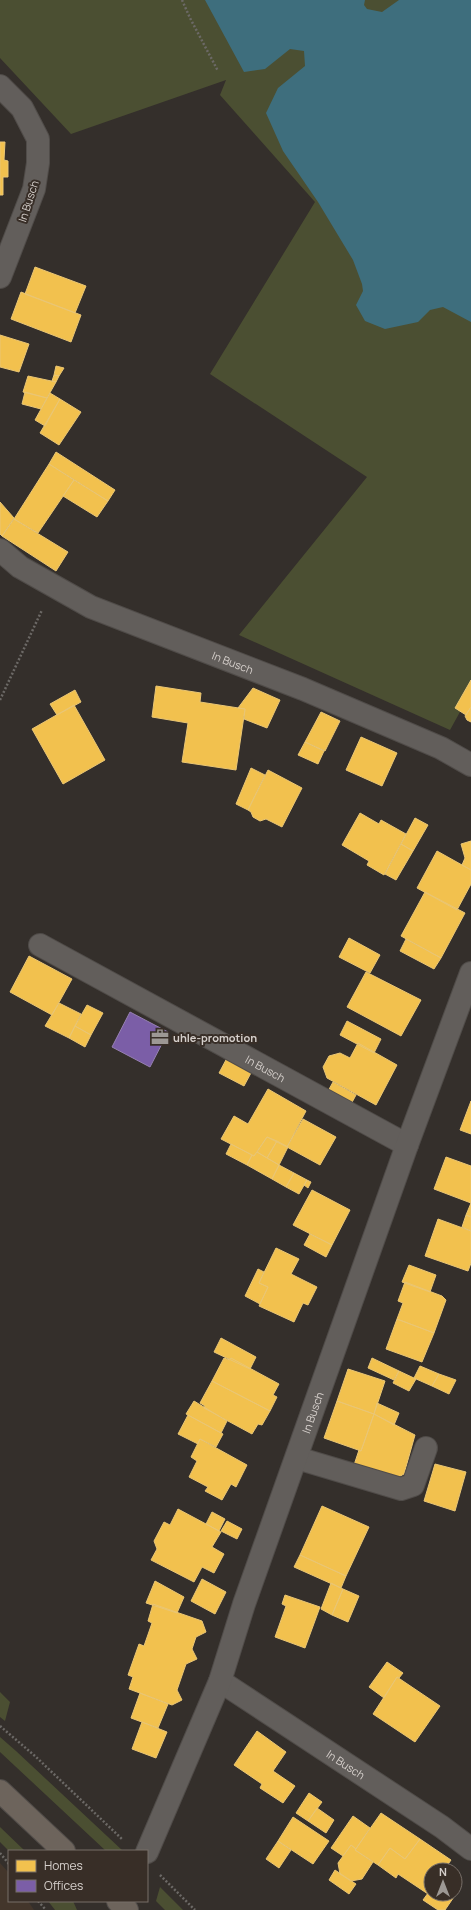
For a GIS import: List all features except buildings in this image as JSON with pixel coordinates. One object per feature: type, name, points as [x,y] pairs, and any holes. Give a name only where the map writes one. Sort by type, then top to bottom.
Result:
[{"type":"main road","points":[[0,1791],[63,1850]]},
{"type":"street","name":"In Busch","points":[[0,86],[22,108],[38,140],[38,163],[34,189],[0,277]]},
{"type":"street","name":"In Busch","points":[[0,550],[20,567],[52,587],[91,607],[303,689],[441,748],[471,765]]},
{"type":"street","name":"In Busch","points":[[40,946],[407,1145]]},
{"type":"street","name":"In Busch","points":[[148,1850],[220,1681],[244,1604],[407,1145],[471,973]]},
{"type":"street","points":[[297,1458],[401,1488],[413,1485],[426,1448]]},
{"type":"street","name":"In Busch","points":[[220,1681],[442,1827],[471,1849]]},
{"type":"path","points":[[182,0],[218,71]]},
{"type":"path","points":[[0,700],[52,587]]},
{"type":"path","points":[[0,1726],[35,1756],[124,1840]]},
{"type":"path","points":[[0,1854],[8,1863]]},
{"type":"path","points":[[157,1872],[195,1910]]},
{"type":"path","points":[[39,1902],[46,1910]]},
{"type":"shaded area","points":[[0,1863],[8,1872],[8,1902],[29,1902],[34,1910],[0,1910]]},
{"type":"green space","points":[[0,0],[471,0],[471,692],[450,730],[239,635],[367,477],[210,374],[315,202],[220,95],[226,80],[71,134],[0,58]]},
{"type":"green space","points":[[0,1692],[10,1702],[5,1721],[0,1717]]},
{"type":"green space","points":[[0,1737],[122,1850],[105,1850],[0,1752]]},
{"type":"green space","points":[[0,1827],[24,1850],[8,1850],[0,1842]]},
{"type":"green space","points":[[160,1887],[183,1910],[165,1910],[156,1901]]},
{"type":"green space","points":[[49,1902],[73,1902],[77,1910],[55,1910]]},
{"type":"water","points":[[205,0],[365,0],[364,5],[367,9],[382,12],[399,0],[471,0],[471,322],[443,307],[430,310],[418,322],[385,329],[365,321],[356,305],[363,291],[353,260],[318,202],[283,151],[266,113],[278,88],[305,66],[304,51],[290,49],[265,69],[244,72]]},
{"type":"place","name":"uhle-promotion","points":[[160,1037]]}]
